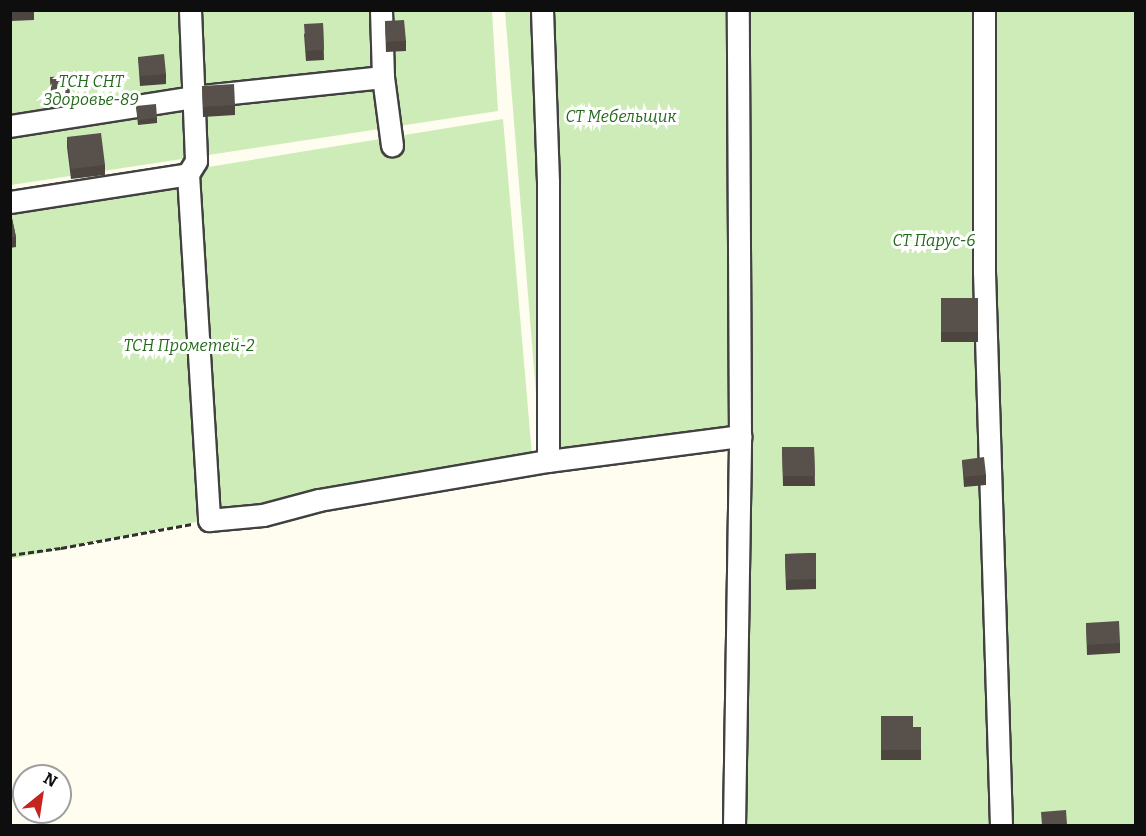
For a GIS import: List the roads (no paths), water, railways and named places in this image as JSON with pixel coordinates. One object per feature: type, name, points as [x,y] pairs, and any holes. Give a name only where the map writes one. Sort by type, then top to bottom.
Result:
[{"type":"lane","points":[[190,10],[195,161],[188,174],[209,520],[263,515],[320,500],[548,461],[740,436]]},
{"type":"lane","points":[[381,10],[383,77],[392,145]]},
{"type":"lane","points":[[542,10],[548,182],[548,461]]},
{"type":"lane","points":[[734,825],[740,436],[738,10]]},
{"type":"lane","points":[[984,10],[984,272],[1000,825]]},
{"type":"lane","points":[[10,126],[193,96],[383,77]]},
{"type":"lane","points":[[10,202],[188,174]]},
{"type":"park label","name":"ТСН СНТ Здоровье-89","points":[[91,91]]},
{"type":"park label","name":"СТ Мебельщик","points":[[621,117]]},
{"type":"park label","name":"СТ Парус-6","points":[[934,241]]},
{"type":"park label","name":"ТСН Прометей-2","points":[[189,346]]}]
